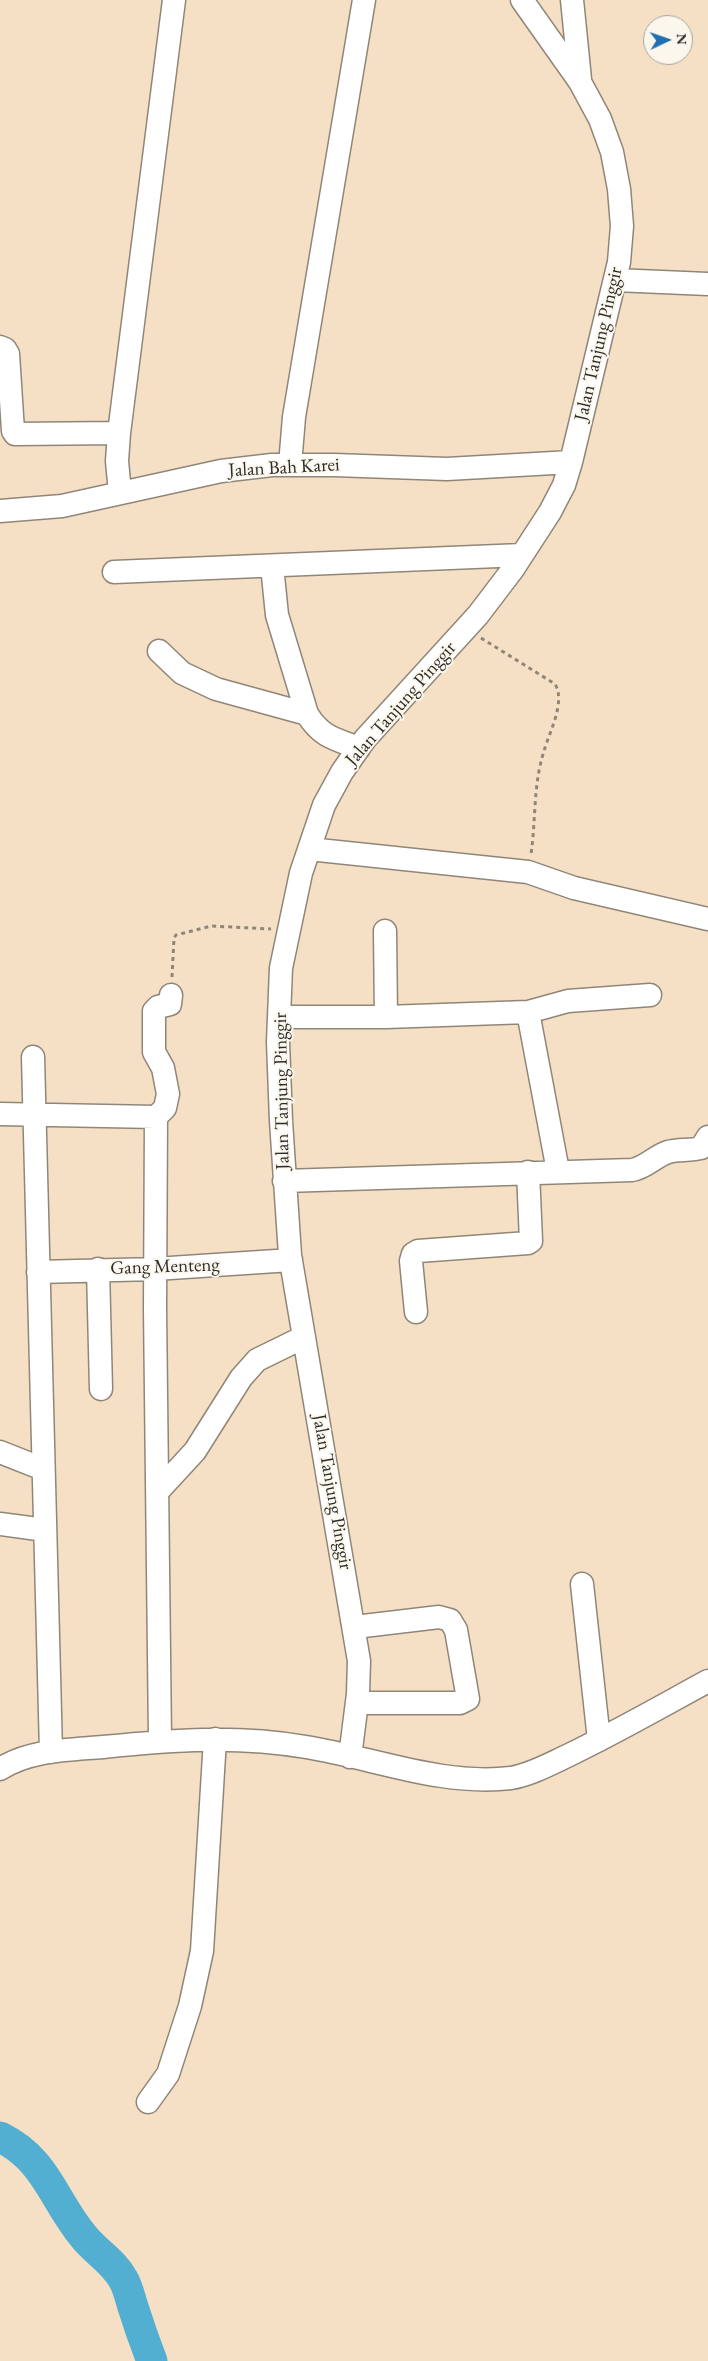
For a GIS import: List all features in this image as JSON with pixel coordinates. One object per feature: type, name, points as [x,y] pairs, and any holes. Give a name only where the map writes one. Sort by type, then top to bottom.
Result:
[{"type":"street","points":[[120,493],[117,461],[119,433],[174,0]]},
{"type":"street","points":[[290,465],[296,407],[364,0]]},
{"type":"street","name":"Jalan Tanjung Pinggir","points":[[350,1757],[357,1703],[359,1660],[355,1627],[291,1260],[284,1181],[279,1017],[281,968],[309,849],[324,805],[342,772],[359,748],[478,615],[522,555],[550,512],[564,485],[571,462],[619,262],[622,226],[619,189],[609,144],[600,119],[580,82],[522,0]]},
{"type":"street","points":[[572,0],[580,82]]},
{"type":"street","points":[[615,280],[708,284]]},
{"type":"street","points":[[0,348],[5,349],[8,354],[13,430],[16,434],[119,433]]},
{"type":"street","name":"Jalan Bah Karei","points":[[0,511],[62,506],[221,471],[290,465],[447,469],[571,462]]},
{"type":"street","points":[[114,572],[522,555]]},
{"type":"street","points":[[272,566],[277,615],[307,714],[314,726],[325,735],[359,748]]},
{"type":"street","points":[[159,651],[182,673],[216,688],[307,714]]},
{"type":"street","points":[[309,849],[528,872],[574,888],[708,919]]},
{"type":"street","points":[[385,931],[386,1017]]},
{"type":"street","points":[[160,1741],[157,1591],[156,1117],[165,1108],[168,1094],[162,1068],[154,1052],[154,1011],[158,1006],[170,1004],[171,995]]},
{"type":"street","points":[[279,1017],[386,1017],[528,1012],[568,1001],[650,995]]},
{"type":"street","points":[[528,1012],[558,1171]]},
{"type":"street","points":[[33,1057],[50,1752]]},
{"type":"street","points":[[0,1114],[34,1113],[156,1117]]},
{"type":"street","points":[[284,1181],[641,1169],[660,1155],[671,1151],[688,1152],[701,1148],[708,1136]]},
{"type":"street","points":[[416,1312],[412,1254],[418,1251],[528,1243],[531,1241],[528,1172]]},
{"type":"street","name":"Gang Menteng","points":[[38,1272],[156,1269],[291,1260]]},
{"type":"street","points":[[98,1270],[101,1389]]},
{"type":"street","points":[[158,1490],[195,1451],[241,1378],[257,1360],[284,1345],[304,1337]]},
{"type":"street","points":[[0,1452],[43,1469]]},
{"type":"street","points":[[0,1524],[45,1530]]},
{"type":"street","points":[[582,1584],[599,1740]]},
{"type":"street","points":[[355,1627],[439,1617],[450,1620],[456,1630],[468,1699],[460,1703],[357,1703]]},
{"type":"street","points":[[0,1769],[25,1758],[50,1752],[160,1741],[215,1738],[259,1740],[308,1747],[400,1769],[433,1774],[494,1779],[514,1777],[545,1766],[599,1740],[708,1681]]},
{"type":"street","points":[[148,2102],[168,2074],[190,2006],[202,1950],[215,1738]]},
{"type":"path","points":[[466,629],[555,684],[559,690],[556,710],[535,788],[533,840],[528,872]]},
{"type":"path","points":[[171,995],[174,938],[176,935],[211,926],[289,930]]},
{"type":"waterway","points":[[0,2137],[16,2146],[29,2157],[48,2182],[73,2223],[119,2273],[128,2289],[152,2361]]}]
